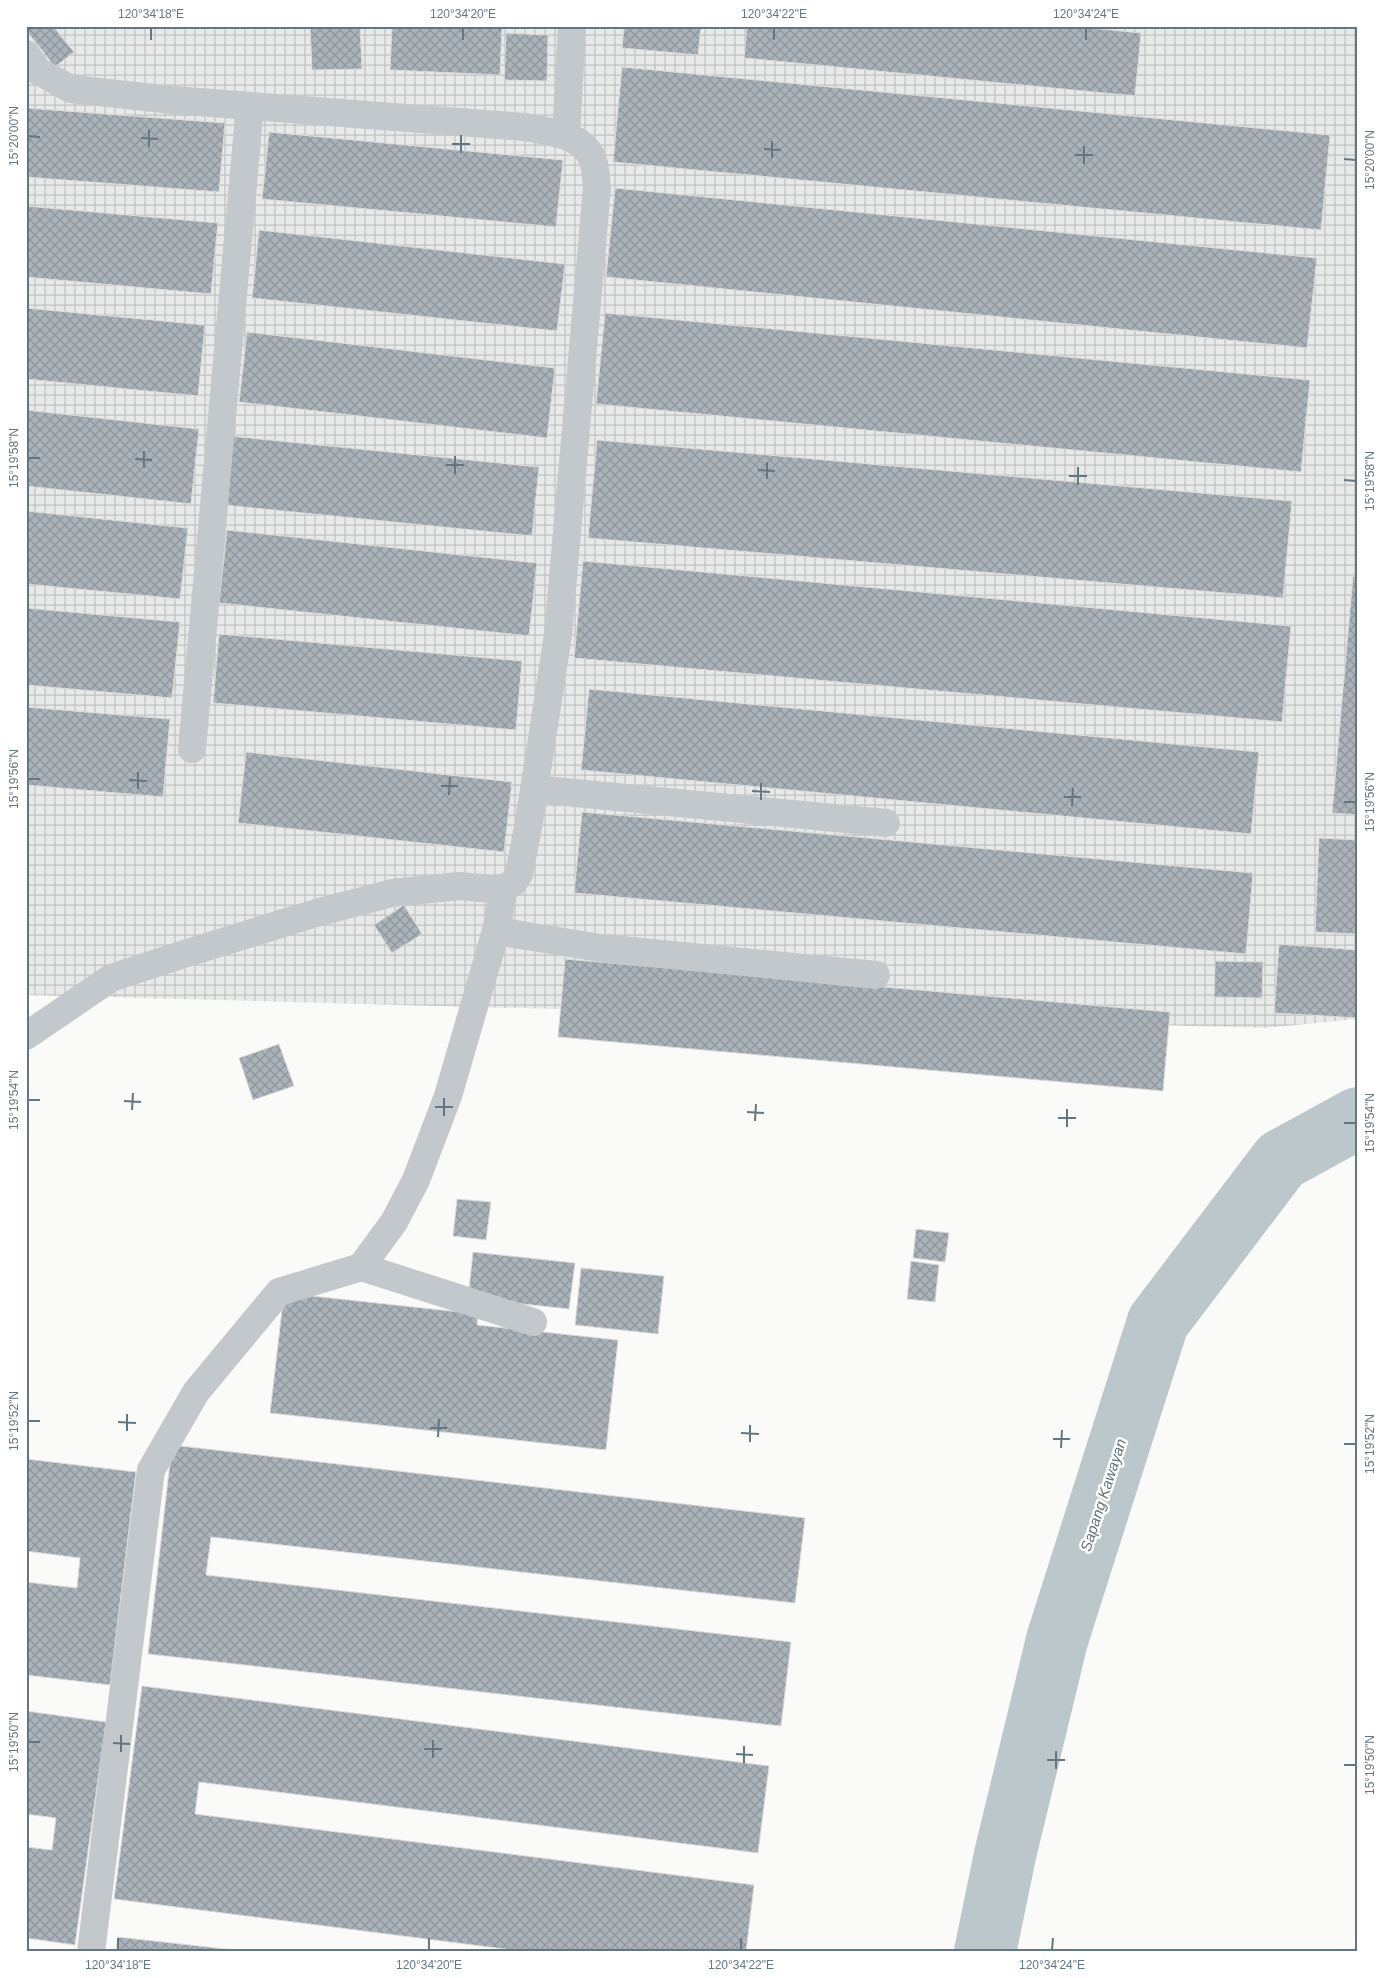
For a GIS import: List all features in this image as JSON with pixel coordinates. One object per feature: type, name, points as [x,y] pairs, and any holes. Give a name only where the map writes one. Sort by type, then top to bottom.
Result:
[{"type":"lane","points":[[566,135],[572,26]]},
{"type":"lane","points":[[26,1036],[111,978],[298,919],[392,893],[459,886],[504,888],[513,883],[519,874],[558,635],[597,188],[594,163],[585,147],[566,135],[525,127],[250,106],[71,89],[30,65]]},
{"type":"lane","points":[[192,749],[250,106]]},
{"type":"lane","points":[[534,789],[886,823]]},
{"type":"lane","points":[[361,1266],[394,1222],[416,1180],[448,1096],[496,931],[504,888]]},
{"type":"lane","points":[[496,931],[601,948],[876,975]]},
{"type":"lane","points":[[91,1952],[151,1470],[196,1392],[278,1292],[361,1266],[533,1322]]},
{"type":"shaded area","points":[[26,26],[1358,26],[1358,1019],[1266,1028],[26,995]]},
{"type":"building","points":[[26,26],[53,26],[74,52],[55,67],[26,30]]},
{"type":"building","points":[[310,26],[360,26],[362,69],[312,70]]},
{"type":"building","points":[[392,26],[502,26],[500,75],[390,70]]},
{"type":"building","points":[[624,26],[701,26],[698,55],[622,48]]},
{"type":"building","points":[[747,26],[1071,26],[1141,33],[1135,96],[744,58]]},
{"type":"building","points":[[506,33],[548,35],[547,81],[504,80]]},
{"type":"building","points":[[622,67],[1330,135],[1321,230],[613,162]]},
{"type":"building","points":[[26,108],[225,123],[219,192],[26,177]]},
{"type":"building","points":[[269,132],[563,160],[556,227],[262,199]]},
{"type":"building","points":[[615,188],[1317,258],[1307,348],[606,277]]},
{"type":"building","points":[[26,206],[218,223],[211,294],[26,277]]},
{"type":"building","points":[[259,230],[565,264],[557,331],[252,298]]},
{"type":"building","points":[[26,308],[205,325],[198,396],[26,379]]},
{"type":"building","points":[[605,313],[1310,380],[1301,472],[596,404]]},
{"type":"building","points":[[247,332],[555,368],[547,438],[239,402]]},
{"type":"building","points":[[26,410],[199,429],[191,504],[26,486]]},
{"type":"building","points":[[230,436],[539,467],[532,536],[223,505]]},
{"type":"building","points":[[597,440],[1292,501],[1283,598],[588,538]]},
{"type":"building","points":[[26,511],[188,528],[180,599],[26,584]]},
{"type":"building","points":[[227,530],[537,563],[529,636],[219,603]]},
{"type":"building","points":[[1358,531],[1358,571],[1355,571]]},
{"type":"building","points":[[583,561],[1291,626],[1282,722],[574,658]]},
{"type":"building","points":[[1353,576],[1358,577],[1358,815],[1332,813]]},
{"type":"building","points":[[26,608],[180,622],[172,698],[26,685]]},
{"type":"building","points":[[219,634],[522,661],[516,730],[213,703]]},
{"type":"building","points":[[589,689],[1259,752],[1251,834],[581,770]]},
{"type":"building","points":[[26,707],[170,719],[163,797],[26,785]]},
{"type":"building","points":[[246,752],[512,782],[504,852],[238,823]]},
{"type":"building","points":[[582,812],[1253,873],[1246,954],[574,893]]},
{"type":"building","points":[[1319,838],[1358,840],[1358,934],[1315,932]]},
{"type":"building","points":[[404,905],[422,934],[392,953],[374,925]]},
{"type":"building","points":[[1279,944],[1358,950],[1358,1018],[1274,1013]]},
{"type":"building","points":[[565,959],[1170,1012],[1163,1091],[558,1037]]},
{"type":"building","points":[[1215,961],[1263,962],[1262,998],[1214,997]]},
{"type":"building","points":[[279,1044],[294,1086],[253,1100],[239,1058]]},
{"type":"building","points":[[457,1199],[491,1202],[486,1240],[453,1236]]},
{"type":"building","points":[[916,1229],[949,1233],[945,1262],[913,1258]]},
{"type":"building","points":[[473,1252],[575,1263],[569,1309],[468,1298]]},
{"type":"building","points":[[911,1261],[939,1265],[935,1302],[907,1299]]},
{"type":"building","points":[[581,1268],[664,1276],[658,1334],[575,1325]]},
{"type":"building","points":[[284,1293],[478,1314],[477,1325],[618,1340],[606,1450],[270,1413]]},
{"type":"building","points":[[172,1445],[805,1518],[795,1603],[211,1537],[206,1575],[791,1642],[781,1726],[148,1654]]},
{"type":"building","points":[[26,1459],[136,1472],[110,1685],[26,1675],[26,1582],[77,1588],[80,1558],[26,1551]]},
{"type":"building","points":[[142,1686],[769,1766],[758,1853],[199,1782],[195,1814],[754,1885],[746,1952],[528,1952],[114,1899]]},
{"type":"building","points":[[26,1711],[106,1722],[75,1945],[26,1938],[26,1847],[52,1850],[56,1818],[26,1814]]},
{"type":"building","points":[[118,1937],[253,1952],[116,1952]]},
{"type":"waterway","name":"Sapang Kawayan","points":[[985,1952],[1005,1855],[1057,1640],[1158,1322],[1281,1160],[1358,1118]]}]
